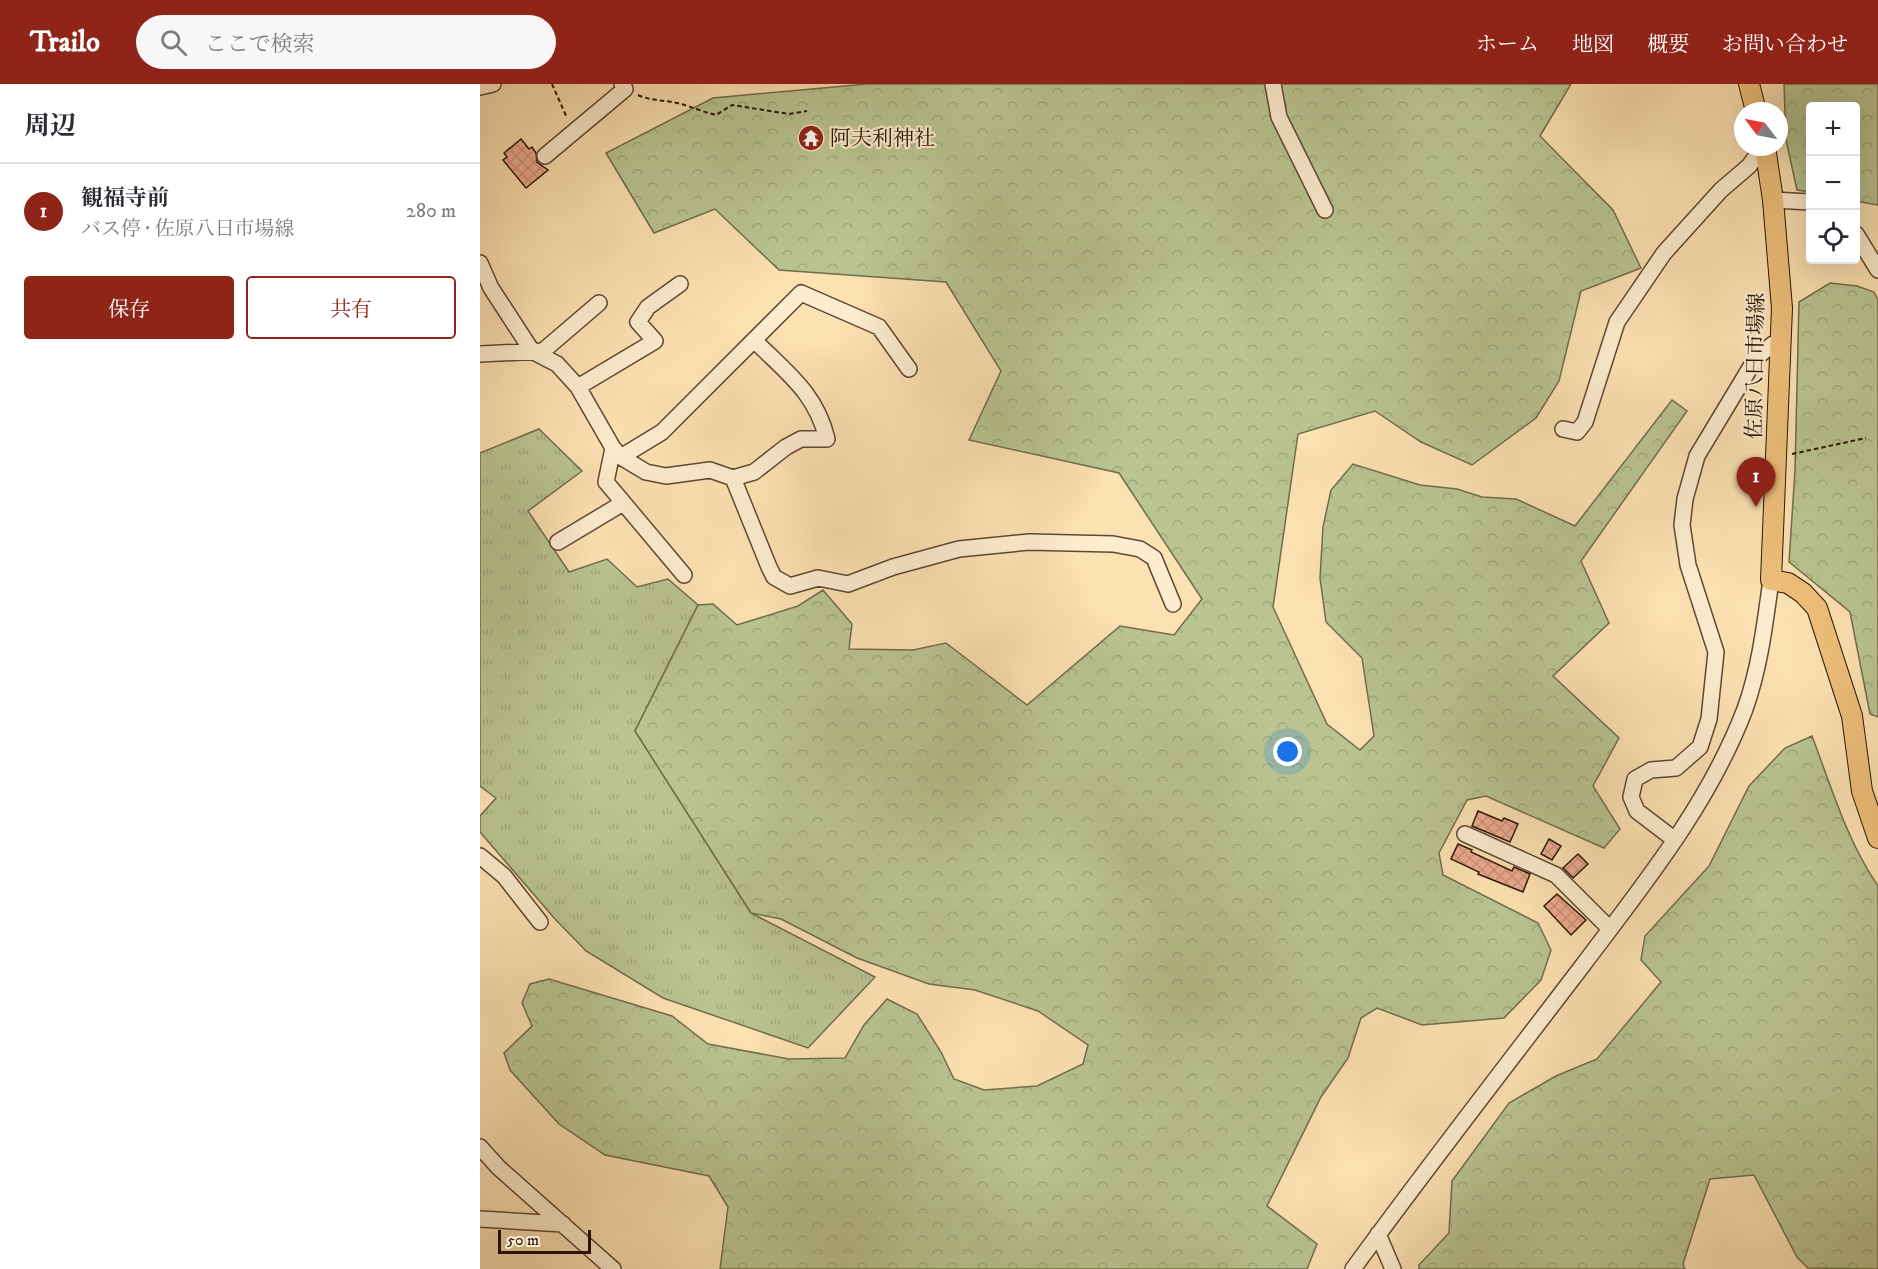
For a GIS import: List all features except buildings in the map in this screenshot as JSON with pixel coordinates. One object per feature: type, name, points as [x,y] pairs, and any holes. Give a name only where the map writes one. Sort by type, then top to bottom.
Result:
[{"type":"main road","points":[[1749,84],[1754,102]]},
{"type":"main road","name":"佐原八日市場線","points":[[1766,156],[1773,200],[1780,281],[1781,345],[1771,580]]},
{"type":"main road","points":[[1771,580],[1788,584],[1803,593],[1816,609],[1852,716],[1862,791],[1878,838]]},
{"type":"street","points":[[480,87],[493,84]]},
{"type":"street","points":[[1273,84],[1279,117],[1325,210]]},
{"type":"street","points":[[546,156],[623,87]]},
{"type":"street","points":[[1563,429],[1577,432],[1585,422],[1605,353],[1617,322],[1664,252],[1721,190],[1749,166],[1757,156]]},
{"type":"street","points":[[1773,200],[1806,202]]},
{"type":"street","points":[[1860,241],[1878,270]]},
{"type":"street","points":[[480,263],[491,288],[532,351],[557,364],[579,387],[617,453],[646,472],[666,476],[710,470],[732,478],[754,472],[786,447],[801,439],[827,439],[822,418],[809,395],[755,341]]},
{"type":"street","points":[[579,387],[655,340],[638,322],[648,307],[680,284]]},
{"type":"street","points":[[684,575],[606,482],[617,453],[662,432],[801,293],[879,327],[909,369]]},
{"type":"street","points":[[480,354],[543,351],[599,303]]},
{"type":"street","points":[[1675,840],[1637,811],[1631,797],[1635,779],[1651,770],[1676,768],[1700,747],[1709,719],[1716,652],[1689,565],[1682,525],[1685,500],[1697,456],[1737,388],[1756,358],[1773,344],[1781,345]]},
{"type":"street","points":[[732,478],[774,577],[790,586],[818,578],[849,584],[892,567],[959,549],[1029,542],[1113,544],[1140,549],[1154,558],[1173,604]]},
{"type":"street","points":[[558,542],[623,503]]},
{"type":"street","points":[[1353,1269],[1610,929],[1694,812],[1722,759],[1745,708],[1762,648],[1771,580]]},
{"type":"street","points":[[1465,834],[1556,875],[1610,929]]},
{"type":"street","points":[[480,856],[504,876],[540,922]]},
{"type":"street","points":[[480,1147],[500,1168],[613,1269]]},
{"type":"street","points":[[480,1219],[563,1224]]},
{"type":"street","points":[[1378,1234],[1393,1269]]},
{"type":"path","points":[[552,84],[564,112]]},
{"type":"path","points":[[623,87],[646,98],[680,104],[700,112],[716,115],[732,105],[789,114],[807,111]]},
{"type":"path","points":[[1797,454],[1866,438]]},
{"type":"green space","points":[[867,84],[1571,84],[1540,136],[1613,210],[1641,268],[1581,291],[1559,381],[1536,418],[1472,465],[1421,442],[1375,411],[1298,434],[1273,607],[1327,724],[1360,750],[1374,736],[1362,658],[1326,622],[1320,578],[1323,527],[1331,490],[1353,464],[1420,485],[1457,489],[1482,497],[1516,499],[1575,526],[1672,400],[1687,411],[1581,561],[1609,623],[1553,676],[1619,738],[1593,786],[1620,829],[1604,848],[1486,796],[1467,800],[1439,853],[1443,875],[1538,923],[1551,950],[1541,980],[1504,1018],[1422,1025],[1377,1008],[1361,1018],[1348,1058],[1321,1097],[1267,1206],[1317,1244],[1307,1269],[720,1269],[728,1207],[709,1176],[605,1155],[559,1124],[510,1070],[504,1053],[532,1026],[522,1003],[530,984],[549,979],[672,1016],[708,1044],[789,1059],[845,1058],[864,1025],[887,999],[917,1014],[941,1052],[954,1079],[984,1090],[1037,1086],[1083,1064],[1088,1045],[1038,1011],[975,990],[929,984],[857,958],[781,919],[751,913],[635,731],[698,605],[713,604],[737,625],[798,606],[823,590],[852,624],[849,649],[913,650],[946,643],[1027,705],[1120,626],[1174,635],[1202,599],[1119,473],[969,440],[1001,371],[946,282],[779,270],[715,209],[654,233],[606,153],[713,98]]},
{"type":"green space","points":[[1784,84],[1878,84],[1878,205],[1860,202],[1860,102],[1806,102],[1806,191],[1797,190],[1788,149],[1788,102],[1785,102]]},
{"type":"green space","points":[[1830,283],[1857,286],[1874,292],[1878,300],[1878,717],[1870,714],[1850,612],[1789,562],[1795,470],[1799,302]]},
{"type":"green space","points":[[539,429],[582,471],[528,511],[569,572],[607,559],[637,587],[668,579],[698,605],[635,731],[751,913],[875,977],[808,1048],[663,998],[586,951],[555,919],[480,832],[480,816],[496,798],[480,786],[480,453]]},
{"type":"green space","points":[[1812,736],[1857,851],[1878,886],[1878,1269],[1808,1268],[1797,1257],[1754,1175],[1710,1179],[1683,1264],[1685,1269],[1419,1269],[1419,1265],[1449,1233],[1452,1181],[1509,1103],[1556,1076],[1597,1059],[1661,982],[1641,960],[1645,936],[1709,866],[1749,786],[1785,748]]},
{"type":"place","name":"阿夫利神社","points":[[811,138]]},
{"type":"place","name":"観福寺前","points":[[1756,507]]}]
